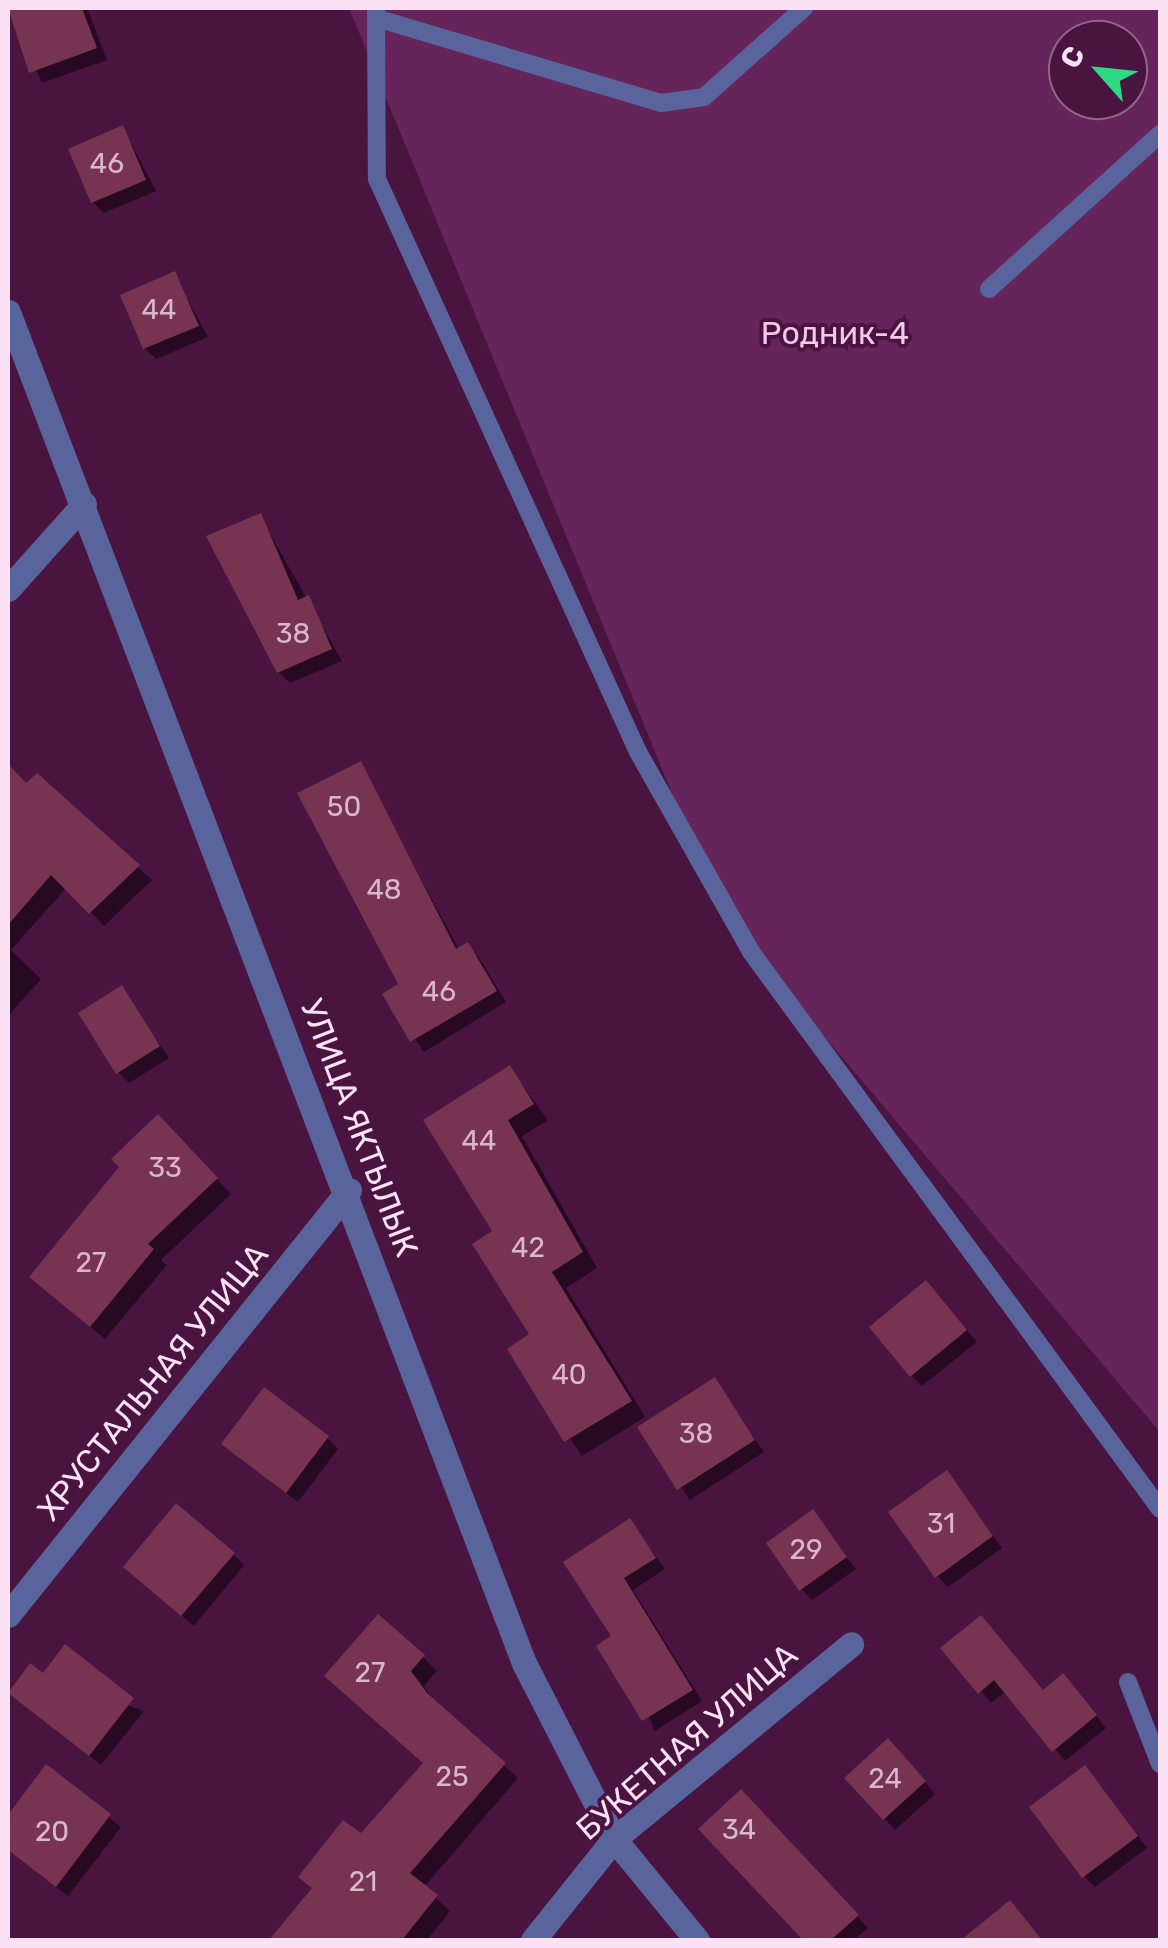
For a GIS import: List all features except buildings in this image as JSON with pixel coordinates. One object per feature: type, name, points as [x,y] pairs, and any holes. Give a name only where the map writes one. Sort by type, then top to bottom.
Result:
[{"type":"street","name":"УЛИЦА ЯКТЫЛЫК","points":[[8,312],[350,1190],[524,1663],[614,1839],[697,1940]]},
{"type":"street","points":[[8,589],[84,504]]},
{"type":"street","name":"ХРУСТАЛЬНАЯ УЛИЦА","points":[[8,1616],[350,1190]]},
{"type":"street","name":"БУКЕТНАЯ УЛИЦА","points":[[533,1940],[614,1839],[850,1644]]},
{"type":"lane","points":[[804,8],[704,97],[661,103],[376,13],[377,179],[638,752],[752,952],[1160,1509]]},
{"type":"lane","points":[[989,290],[1160,134]]},
{"type":"lane","points":[[1128,1682],[1160,1764]]},
{"type":"green space","name":"Родник-4","points":[[349,8],[1160,8],[1160,1432],[723,917]]}]
